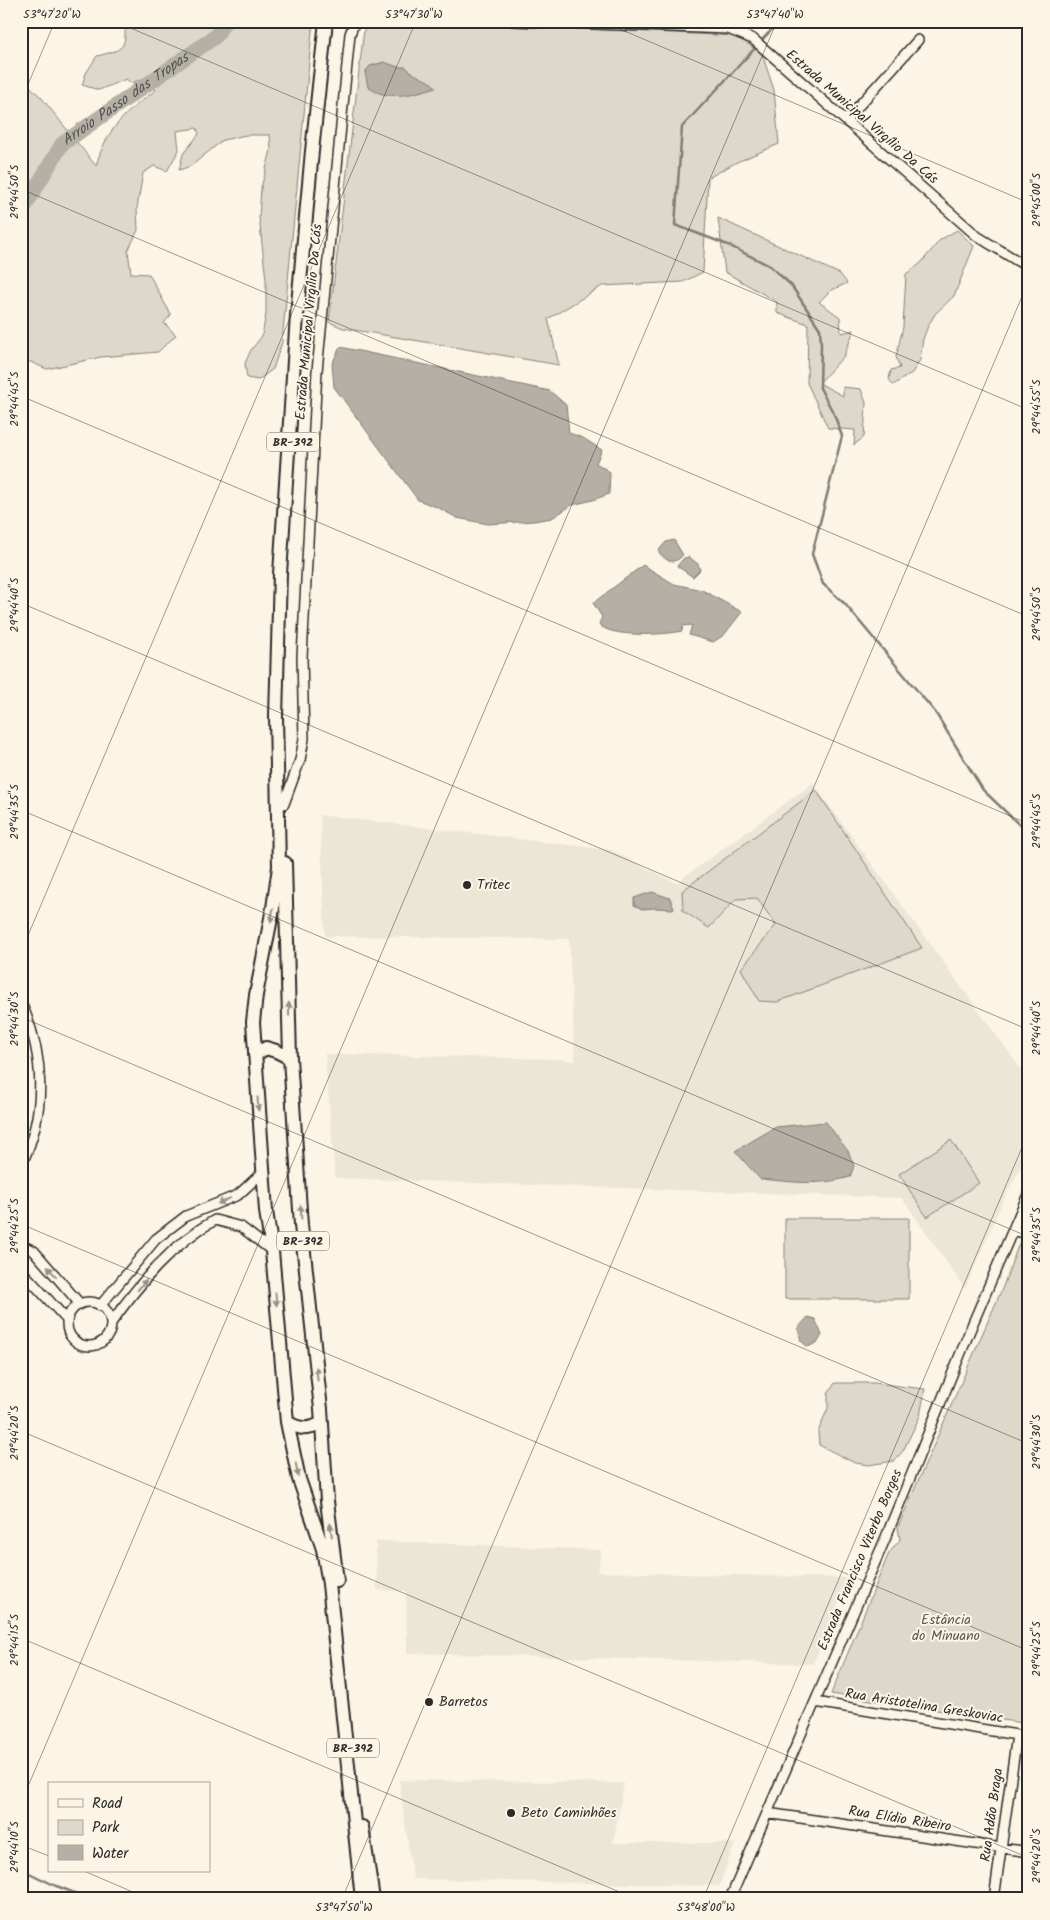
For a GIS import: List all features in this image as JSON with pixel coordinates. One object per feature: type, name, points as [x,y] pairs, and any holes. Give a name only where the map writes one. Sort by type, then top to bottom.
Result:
[{"type":"highway","name":"BR-392","points":[[326,21],[296,315],[280,574],[276,716],[279,866],[253,1022],[266,1211],[272,1250],[287,1422],[299,1479],[323,1549],[329,1584],[362,1899]]},
{"type":"highway","name":"BR-392","points":[[332,21],[309,241],[296,396],[283,649],[284,804],[290,1058],[301,1225],[322,1422],[327,1501],[357,1792],[374,1899]]},
{"type":"highway","points":[[255,1056],[266,1048],[290,1058]]},
{"type":"highway","points":[[287,1422],[303,1429],[312,1429],[322,1422]]},
{"type":"street","name":"Estrada Municipal Virgílio Da Cás","points":[[284,804],[300,760],[304,740],[302,657],[317,372],[350,34],[355,21]]},
{"type":"street","name":"Estrada Municipal Virgílio Da Cás","points":[[513,21],[728,29],[753,39],[977,236],[1029,268]]},
{"type":"street","points":[[846,120],[918,40]]},
{"type":"street","points":[[21,1003],[35,1038],[40,1078],[38,1118],[33,1137],[21,1165]]},
{"type":"street","points":[[100,1306],[156,1239],[186,1216],[238,1195],[263,1172]]},
{"type":"street","points":[[1029,1192],[1013,1231],[1029,1233]]},
{"type":"street","points":[[111,1323],[108,1313],[100,1306],[90,1302],[80,1304],[72,1311],[67,1320],[68,1331],[73,1340],[88,1346],[102,1341],[109,1333],[111,1323],[164,1258],[200,1228],[215,1220],[241,1227],[272,1250]]},
{"type":"street","name":"Estrada Francisco Viterbo Borges","points":[[730,1899],[886,1537],[973,1323],[1013,1231]]},
{"type":"street","points":[[21,1245],[34,1251],[80,1304]]},
{"type":"street","points":[[21,1270],[67,1320]]},
{"type":"street","name":"Rua Aristotelina Greskoviac","points":[[815,1702],[1029,1736]]},
{"type":"street","name":"Rua Adão Braga","points":[[994,1899],[1017,1735]]},
{"type":"street","name":"Rua Elídio Ribeiro","points":[[767,1812],[1029,1852]]},
{"type":"shaded area","points":[[813,783],[1029,1080],[1029,1154],[1004,1198],[965,1289],[902,1198],[335,1178],[325,1054],[563,1059],[575,1062],[569,939],[325,936],[320,815],[611,850],[676,883]]},
{"type":"shaded area","points":[[376,1541],[601,1550],[598,1572],[849,1578],[813,1664],[407,1653],[406,1591],[377,1590]]},
{"type":"shaded area","name":"Beto Caminhões","points":[[399,1780],[624,1783],[613,1843],[735,1843],[719,1886],[413,1879]]},
{"type":"green space","points":[[125,21],[313,21],[282,342],[273,369],[258,380],[247,378],[245,363],[251,350],[262,336],[266,314],[266,280],[259,217],[261,188],[271,150],[270,135],[246,135],[223,140],[191,166],[179,170],[183,154],[199,134],[197,128],[177,131],[179,150],[167,171],[154,166],[143,173],[137,208],[138,230],[128,251],[131,273],[149,274],[171,315],[164,323],[176,335],[158,352],[101,357],[47,369],[28,361],[21,371],[21,78],[41,97],[96,166],[105,142],[118,122],[156,90],[144,79],[131,83],[126,79],[99,90],[82,85],[86,73],[97,56],[113,52],[122,47],[125,38]]},
{"type":"green space","points":[[365,21],[418,21],[736,36],[762,54],[774,90],[779,144],[737,162],[708,178],[703,272],[683,282],[602,286],[548,319],[559,365],[343,328],[329,322]]},
{"type":"green space","points":[[718,218],[840,274],[847,283],[830,291],[819,302],[840,317],[841,333],[854,330],[844,356],[819,383],[843,396],[843,387],[861,389],[866,403],[864,437],[854,445],[855,430],[828,428],[807,383],[808,324],[777,313],[777,302],[725,272]]},
{"type":"green space","points":[[957,230],[974,246],[954,296],[935,314],[928,326],[923,339],[920,360],[912,373],[893,385],[889,379],[891,370],[900,368],[896,357],[903,327],[906,274],[920,264],[940,240]]},
{"type":"green space","points":[[816,790],[922,948],[777,1002],[759,1001],[741,969],[776,925],[757,898],[736,899],[709,928],[683,911],[682,891]]},
{"type":"green space","points":[[951,1140],[979,1183],[927,1217],[899,1174]]},
{"type":"green space","points":[[785,1218],[909,1218],[909,1299],[785,1299]]},
{"type":"green space","name":"Estância do Minuano","points":[[1021,1238],[1029,1239],[1029,1724],[831,1694],[889,1553],[900,1540],[898,1527],[1002,1289]]},
{"type":"green space","points":[[835,1383],[874,1383],[925,1389],[920,1416],[903,1451],[894,1461],[868,1465],[855,1463],[819,1445],[818,1432],[828,1408],[828,1394]]},
{"type":"water","points":[[384,62],[398,67],[406,67],[436,87],[401,95],[376,92],[368,87],[365,72],[370,66]]},
{"type":"water","points":[[340,347],[550,391],[566,405],[569,433],[583,438],[602,450],[596,463],[610,472],[609,494],[572,505],[552,518],[488,524],[457,518],[439,508],[418,500],[334,387],[332,364]]},
{"type":"water","points":[[674,540],[683,555],[676,560],[670,561],[664,558],[658,551],[666,542]]},
{"type":"water","points":[[689,557],[698,564],[700,570],[693,577],[677,566],[684,558]]},
{"type":"water","points":[[643,565],[674,584],[702,590],[742,612],[724,635],[713,642],[689,635],[692,625],[683,626],[682,631],[663,634],[638,634],[614,632],[599,624],[602,617],[593,603]]},
{"type":"water","points":[[652,892],[670,898],[674,909],[642,909],[634,905],[634,898]]},
{"type":"water","points":[[826,1122],[848,1151],[854,1166],[850,1177],[827,1182],[760,1179],[735,1151],[776,1127]]},
{"type":"water","points":[[808,1317],[815,1319],[822,1335],[818,1342],[808,1347],[801,1341],[798,1328]]},
{"type":"waterway","name":"Arroio Passo das Tropas","points":[[21,213],[62,144],[216,36],[225,21]]},
{"type":"waterway","points":[[760,42],[780,21]]},
{"type":"waterway","points":[[757,46],[682,127],[675,225],[728,245],[770,266],[791,285],[820,329],[820,388],[834,414],[842,436],[812,554],[823,584],[845,604],[935,712],[983,790],[1029,834]]},
{"type":"waterway","points":[[21,1869],[54,1885],[90,1899]]},
{"type":"place","name":"Tritec","points":[[467,885]]},
{"type":"place","name":"Barretos","points":[[429,1702]]},
{"type":"place","name":"Beto Caminhões","points":[[511,1813]]}]
